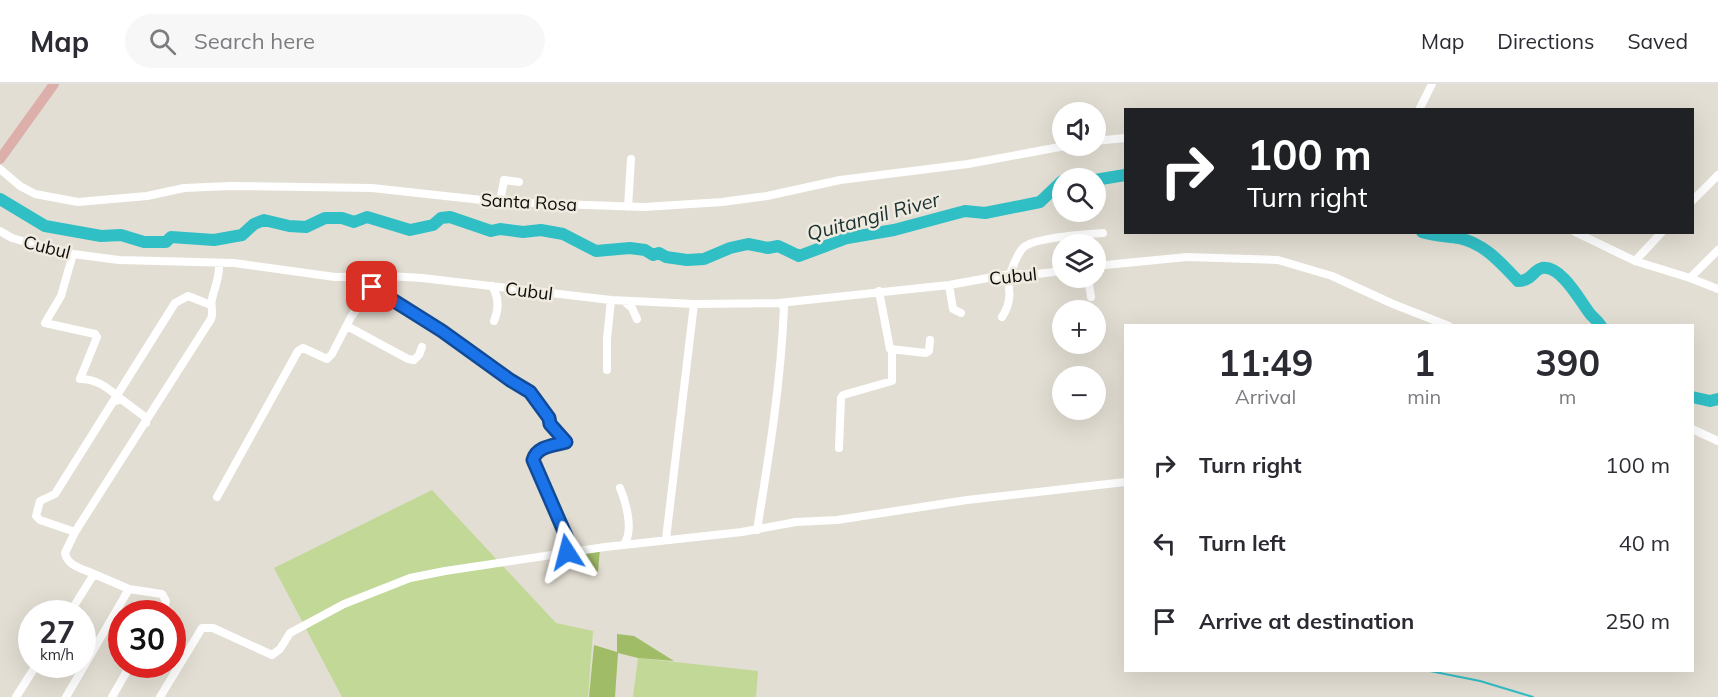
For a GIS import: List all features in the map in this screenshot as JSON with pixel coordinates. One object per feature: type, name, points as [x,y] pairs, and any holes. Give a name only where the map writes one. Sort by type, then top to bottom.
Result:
[{"type":"main road","points":[[0,159],[54,84]]},
{"type":"street","points":[[1420,108],[1432,84]]},
{"type":"street","points":[[1106,140],[1124,138]]},
{"type":"street","name":"Santa Rosa","points":[[0,169],[20,186],[35,194],[78,202],[147,196],[184,188],[230,186],[372,188],[500,202],[628,207],[722,202],[767,196],[840,180],[968,164],[1052,148]]},
{"type":"street","points":[[628,207],[631,159]]},
{"type":"street","points":[[1694,199],[1718,175]]},
{"type":"street","points":[[500,202],[504,180],[519,182]]},
{"type":"street","name":"Cubul","points":[[0,231],[12,238],[73,254],[120,260],[219,263],[279,268],[335,277],[422,278],[611,300],[694,304],[779,303],[949,285],[1008,274],[1052,272]]},
{"type":"street","points":[[1002,317],[1008,307],[1011,294],[1008,274],[1022,248],[1029,243],[1103,232]]},
{"type":"street","points":[[1579,234],[1635,261],[1718,289]]},
{"type":"street","points":[[1635,261],[1660,234]]},
{"type":"street","points":[[1690,278],[1718,250]]},
{"type":"street","points":[[73,254],[61,296],[45,323],[94,334],[98,337],[80,379],[89,379],[106,386],[115,399]]},
{"type":"street","points":[[1106,265],[1187,257],[1278,260],[1332,276],[1444,324]]},
{"type":"street","points":[[165,600],[162,594],[129,589],[71,564],[65,557],[65,553],[75,532],[208,325],[213,312],[211,305],[219,280],[219,263]]},
{"type":"street","points":[[362,276],[361,282],[442,331],[530,392],[549,418],[550,424],[566,442],[540,449],[533,460],[573,552]]},
{"type":"street","points":[[949,285],[953,309],[961,313]]},
{"type":"street","points":[[492,286],[497,293],[498,300],[494,321]]},
{"type":"street","points":[[217,497],[298,351],[303,348],[327,359],[372,287]]},
{"type":"street","points":[[1090,288],[1091,297]]},
{"type":"street","points":[[838,448],[843,395],[892,381],[892,350],[889,347],[879,291]]},
{"type":"street","points":[[75,532],[43,522],[36,516],[40,501],[55,494],[175,303],[188,296],[211,305]]},
{"type":"street","points":[[607,370],[611,300]]},
{"type":"street","points":[[624,300],[632,308],[637,320]]},
{"type":"street","points":[[757,530],[781,362],[784,307],[779,303]]},
{"type":"street","points":[[666,539],[694,304]]},
{"type":"street","points":[[347,326],[408,359],[414,360],[423,347]]},
{"type":"street","points":[[892,350],[926,353],[929,351],[930,340]]},
{"type":"street","points":[[115,399],[121,399],[145,417],[146,423]]},
{"type":"street","points":[[1694,430],[1718,441]]},
{"type":"street","points":[[160,697],[202,628],[213,628],[272,655],[290,633],[315,618],[364,595],[410,578],[445,570],[624,544],[757,530],[796,522],[837,520],[967,500],[1124,482]]},
{"type":"street","points":[[620,488],[627,521],[627,539],[624,544]]},
{"type":"street","points":[[78,600],[94,574]]},
{"type":"street","points":[[66,697],[129,589]]},
{"type":"street","points":[[16,697],[28,678]]},
{"type":"street","points":[[112,697],[123,678]]},
{"type":"green space","points":[[432,490],[556,623],[593,631],[588,697],[342,697],[274,568]]},
{"type":"green space","points":[[600,548],[598,572],[575,570],[577,552]]},
{"type":"green space","points":[[617,634],[634,636],[674,661],[638,658],[618,653],[615,697],[589,697],[594,645],[617,652]]},
{"type":"green space","points":[[638,658],[758,671],[756,697],[633,697]]},
{"type":"waterway","name":"Quitangil River","points":[[1106,178],[1124,175]]},
{"type":"waterway","name":"Quitangil River","points":[[0,199],[45,226],[101,236],[121,235],[144,242],[166,242],[171,237],[214,240],[242,235],[254,224],[264,220],[289,226],[306,227],[325,218],[342,218],[354,222],[367,217],[410,230],[433,225],[441,218],[450,217],[491,231],[500,229],[523,232],[541,230],[563,234],[596,251],[630,248],[645,250],[653,255],[659,253],[666,257],[687,260],[704,259],[730,248],[748,244],[768,248],[778,246],[799,256],[847,238],[894,230],[965,211],[985,213],[1040,202],[1052,191]]},
{"type":"waterway","name":"Quitangil River","points":[[1431,234],[1459,238],[1477,245],[1492,255],[1518,281],[1523,281],[1542,268],[1557,272],[1600,324]]},
{"type":"waterway","name":"Quitangil River","points":[[1694,397],[1710,401],[1718,399]]},
{"type":"waterway","points":[[1435,672],[1480,681],[1533,697]]},
{"type":"route","points":[[372,287],[442,331],[530,392],[549,418],[550,424],[566,442],[540,449],[533,460],[573,552],[567,552]]}]
